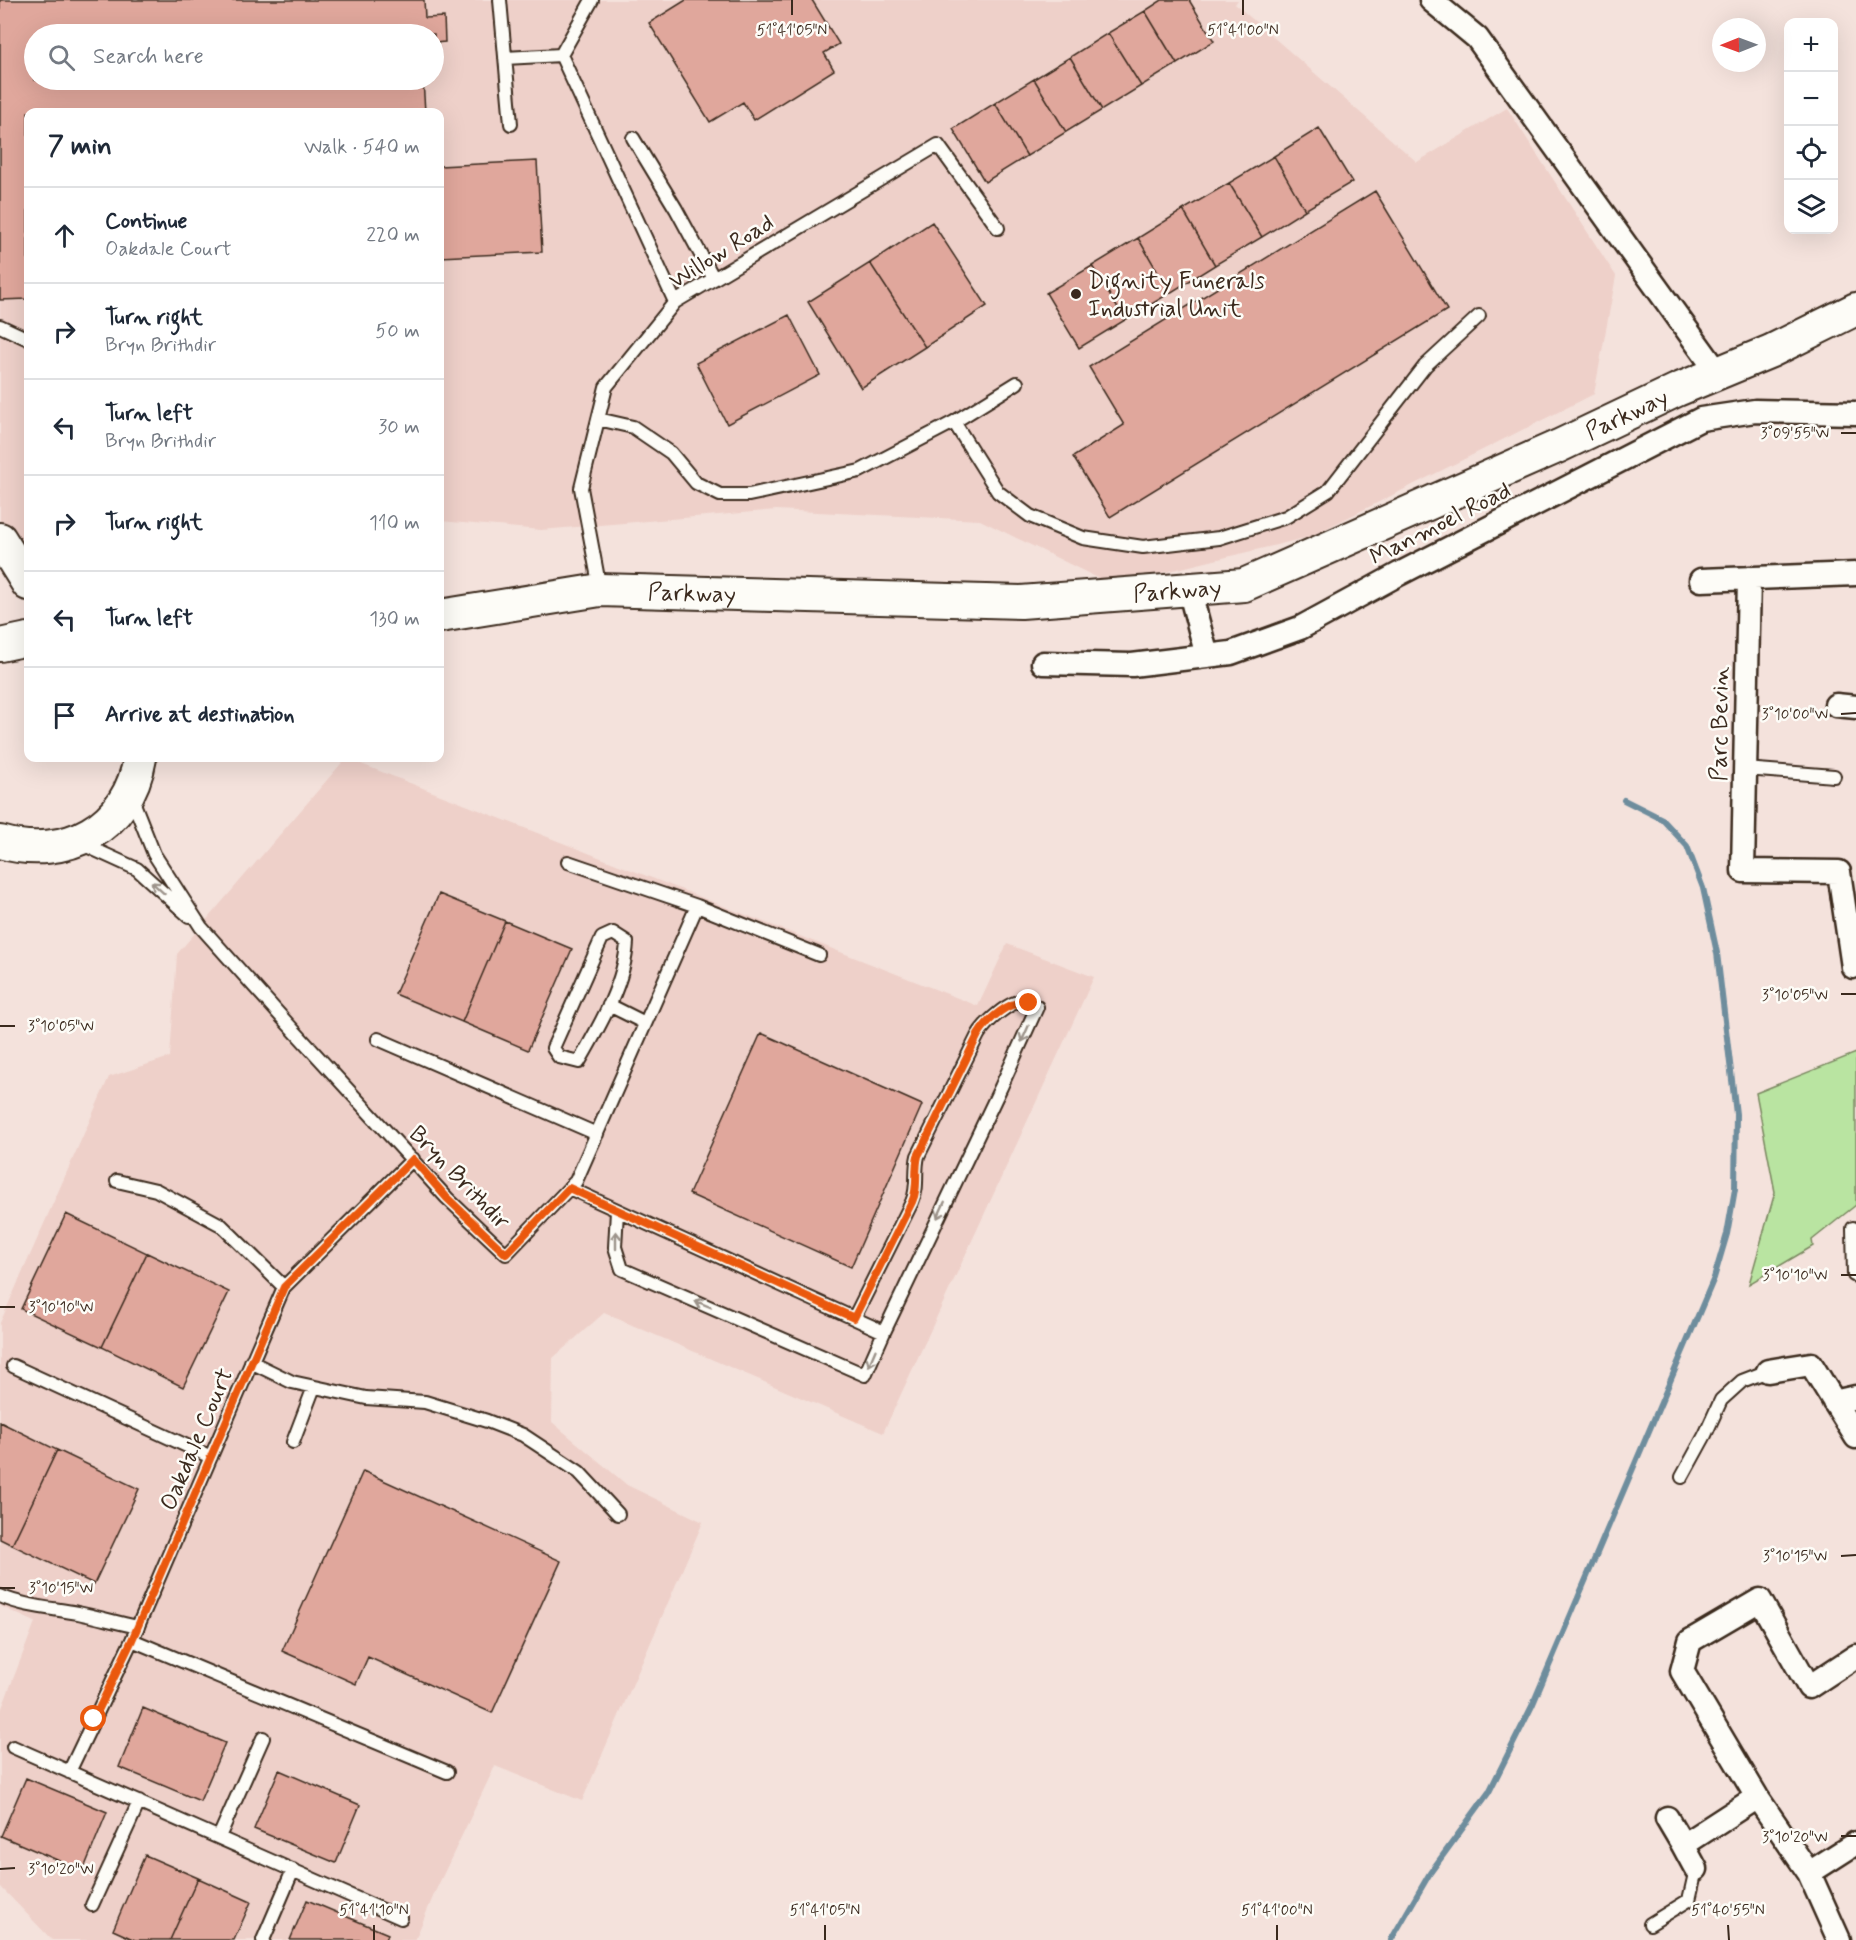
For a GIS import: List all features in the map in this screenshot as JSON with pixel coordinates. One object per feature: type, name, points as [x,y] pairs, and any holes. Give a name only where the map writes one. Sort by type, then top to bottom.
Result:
[{"type":"main road","name":"Parkway","points":[[444,615],[600,590],[1021,602],[1244,585],[1559,446],[1677,390],[1771,351],[1856,309]]},
{"type":"main road","points":[[0,539],[24,578]]},
{"type":"main road","points":[[0,645],[24,640]]},
{"type":"main road","points":[[6,853],[48,848],[75,841],[97,829],[116,812],[130,792],[139,762]]},
{"type":"street","points":[[1431,0],[1477,38],[1718,373]]},
{"type":"street","name":"Manmoel Road","points":[[1043,663],[1132,665],[1231,653],[1300,628],[1399,574],[1701,419],[1755,411],[1856,413]]},
{"type":"street","points":[[1701,580],[1856,574]]},
{"type":"street","name":"Parc Bevin","points":[[1749,578],[1743,872],[1839,872],[1853,967]]},
{"type":"street","points":[[1189,590],[1207,656]]},
{"type":"street","points":[[1768,1371],[1811,1364],[1856,1437]]},
{"type":"street","points":[[1834,1402],[1856,1397]]},
{"type":"street","points":[[1839,1940],[1809,1873],[1757,1797],[1682,1671],[1690,1641],[1760,1600],[1809,1687],[1856,1656]]},
{"type":"street","points":[[1683,1845],[1757,1797]]},
{"type":"street","points":[[1667,1818],[1696,1869]]},
{"type":"street","points":[[1809,1873],[1856,1843]]},
{"type":"lane","points":[[500,0],[511,124]]},
{"type":"lane","points":[[561,55],[592,0]]},
{"type":"lane","points":[[505,58],[561,55]]},
{"type":"lane","points":[[561,55],[675,302]]},
{"type":"lane","points":[[633,138],[676,209],[714,279]]},
{"type":"lane","name":"Willow Road","points":[[600,590],[581,488],[606,387],[675,302],[938,145],[998,228]]},
{"type":"lane","points":[[954,422],[998,492],[1030,516],[1083,538],[1143,547],[1219,538],[1286,517],[1328,491],[1425,366],[1479,316]]},
{"type":"lane","points":[[0,326],[24,337]]},
{"type":"lane","points":[[598,419],[633,427],[671,453],[696,483],[720,495],[749,495],[860,471],[954,422],[1017,383]]},
{"type":"lane","points":[[1745,769],[1834,777]]},
{"type":"lane","name":"Bryn Brithdir","points":[[130,792],[154,854],[201,927],[447,1198],[506,1254],[576,1181],[697,906]]},
{"type":"lane","points":[[75,841],[137,869],[201,927]]},
{"type":"lane","points":[[568,862],[697,906],[819,956]]},
{"type":"lane","points":[[613,933],[627,942],[626,958],[609,1005],[579,1062],[560,1057],[553,1048],[602,938],[613,933]]},
{"type":"lane","points":[[617,1211],[615,1247],[622,1269],[865,1375],[1002,1087],[1037,1007],[1029,1003],[1017,1002],[986,1023],[978,1035],[918,1156],[916,1193],[854,1318]]},
{"type":"lane","points":[[609,1005],[645,1023]]},
{"type":"lane","points":[[378,1039],[597,1134]]},
{"type":"lane","name":"Oakdale Court","points":[[69,1772],[138,1627],[284,1287],[413,1159]]},
{"type":"lane","points":[[117,1181],[156,1190],[221,1225],[284,1287]]},
{"type":"lane","points":[[569,1188],[884,1332]]},
{"type":"lane","points":[[1853,1228],[1854,1275],[1856,1276]]},
{"type":"lane","points":[[251,1362],[292,1382],[366,1398],[425,1402],[514,1431],[579,1472],[618,1514]]},
{"type":"lane","points":[[13,1366],[211,1457]]},
{"type":"lane","points":[[1682,1477],[1721,1400],[1742,1381],[1768,1371]]},
{"type":"lane","points":[[293,1442],[314,1387]]},
{"type":"lane","points":[[0,1596],[41,1608],[76,1613],[138,1627]]},
{"type":"lane","points":[[132,1640],[447,1772]]},
{"type":"lane","points":[[219,1837],[263,1738]]},
{"type":"lane","points":[[13,1747],[401,1918]]},
{"type":"lane","points":[[92,1905],[139,1802]]},
{"type":"lane","points":[[1650,1924],[1689,1900],[1696,1869]]},
{"type":"lane","points":[[264,1940],[293,1870]]},
{"type":"shaded area","points":[[0,0],[1238,0],[1235,4],[1417,162],[1507,108],[1616,276],[1594,394],[1309,537],[1112,585],[980,520],[776,510],[541,530],[444,521],[444,108],[24,108],[24,570],[0,536]]},
{"type":"shaded area","points":[[343,762],[356,762],[978,1006],[1007,944],[1094,977],[883,1433],[604,1313],[553,1358],[552,1422],[627,1485],[703,1522],[582,1801],[495,1766],[435,1892],[415,1940],[52,1940],[0,1886],[0,1713],[35,1622],[0,1606],[0,1323],[109,1077],[170,1057],[177,954]]},
{"type":"green space","points":[[1856,1053],[1856,1205],[1812,1240],[1813,1246],[1749,1284],[1775,1192],[1756,1093]]},
{"type":"building","points":[[0,0],[424,0],[425,18],[444,17],[445,42],[444,42],[444,24],[24,24],[24,90],[424,90],[425,108],[24,108],[24,299],[0,300]]},
{"type":"building","points":[[686,0],[812,0],[839,44],[824,53],[834,70],[754,120],[743,102],[710,122],[649,23]]},
{"type":"building","points":[[1162,0],[1189,0],[1214,41],[1177,64],[1145,11]]},
{"type":"building","points":[[1145,11],[1177,64],[1141,86],[1108,33]]},
{"type":"building","points":[[1108,33],[1141,86],[1102,110],[1070,57]]},
{"type":"building","points":[[1070,57],[1102,110],[1066,132],[1034,79]]},
{"type":"building","points":[[1034,79],[1066,132],[1027,156],[995,103]]},
{"type":"building","points":[[995,103],[1027,156],[985,182],[953,129]]},
{"type":"building","points":[[1319,128],[1352,182],[1305,210],[1274,156]]},
{"type":"building","points":[[1274,156],[1305,210],[1262,237],[1229,183]]},
{"type":"building","points":[[537,161],[542,252],[444,257],[444,166]]},
{"type":"building","points":[[1229,183],[1262,237],[1215,265],[1183,210]]},
{"type":"building","points":[[1375,191],[1447,310],[1110,517],[1073,457],[1124,425],[1089,367]]},
{"type":"building","points":[[1183,210],[1215,265],[1170,293],[1138,238]]},
{"type":"building","points":[[932,222],[987,306],[925,347],[870,263]]},
{"type":"building","points":[[1138,238],[1170,293],[1125,320],[1092,266]]},
{"type":"building","points":[[870,263],[925,347],[861,388],[808,302]]},
{"type":"building","points":[[1092,266],[1125,320],[1079,348],[1046,293]]},
{"type":"building","points":[[789,315],[820,375],[727,424],[696,363]]},
{"type":"building","points":[[439,894],[505,921],[462,1022],[395,994]]},
{"type":"building","points":[[505,921],[572,949],[528,1050],[462,1022]]},
{"type":"building","points":[[761,1033],[922,1105],[851,1267],[689,1194]]},
{"type":"building","points":[[66,1214],[147,1253],[102,1347],[21,1309]]},
{"type":"building","points":[[147,1253],[229,1292],[183,1387],[102,1347]]},
{"type":"building","points":[[0,1422],[57,1450],[12,1545],[0,1539]]},
{"type":"building","points":[[57,1450],[139,1489],[94,1584],[12,1545]]},
{"type":"building","points":[[363,1471],[561,1561],[492,1713],[368,1657],[356,1684],[282,1651]]},
{"type":"building","points":[[143,1708],[225,1743],[200,1801],[119,1767]]},
{"type":"building","points":[[279,1770],[360,1805],[336,1863],[254,1829]]},
{"type":"building","points":[[26,1778],[107,1812],[83,1871],[1,1836]]},
{"type":"building","points":[[145,1855],[198,1878],[170,1940],[135,1940],[113,1930]]},
{"type":"building","points":[[198,1878],[251,1902],[234,1940],[170,1940]]},
{"type":"building","points":[[307,1900],[388,1934],[386,1940],[290,1940]]},
{"type":"waterway","points":[[1391,1940],[1430,1873],[1489,1792],[1532,1706],[1714,1278],[1727,1234],[1735,1189],[1736,1114],[1717,953],[1703,888],[1687,846],[1662,819],[1624,800]]},
{"type":"place","name":"Dignity Funerals Industrial Unit","points":[[1076,294]]},
{"type":"route","points":[[94,1719],[132,1640],[284,1287],[413,1159],[447,1198],[506,1254],[569,1188],[854,1318],[916,1193],[918,1156],[978,1035],[986,1023],[1007,1008],[1017,1002],[1029,1003]]}]
